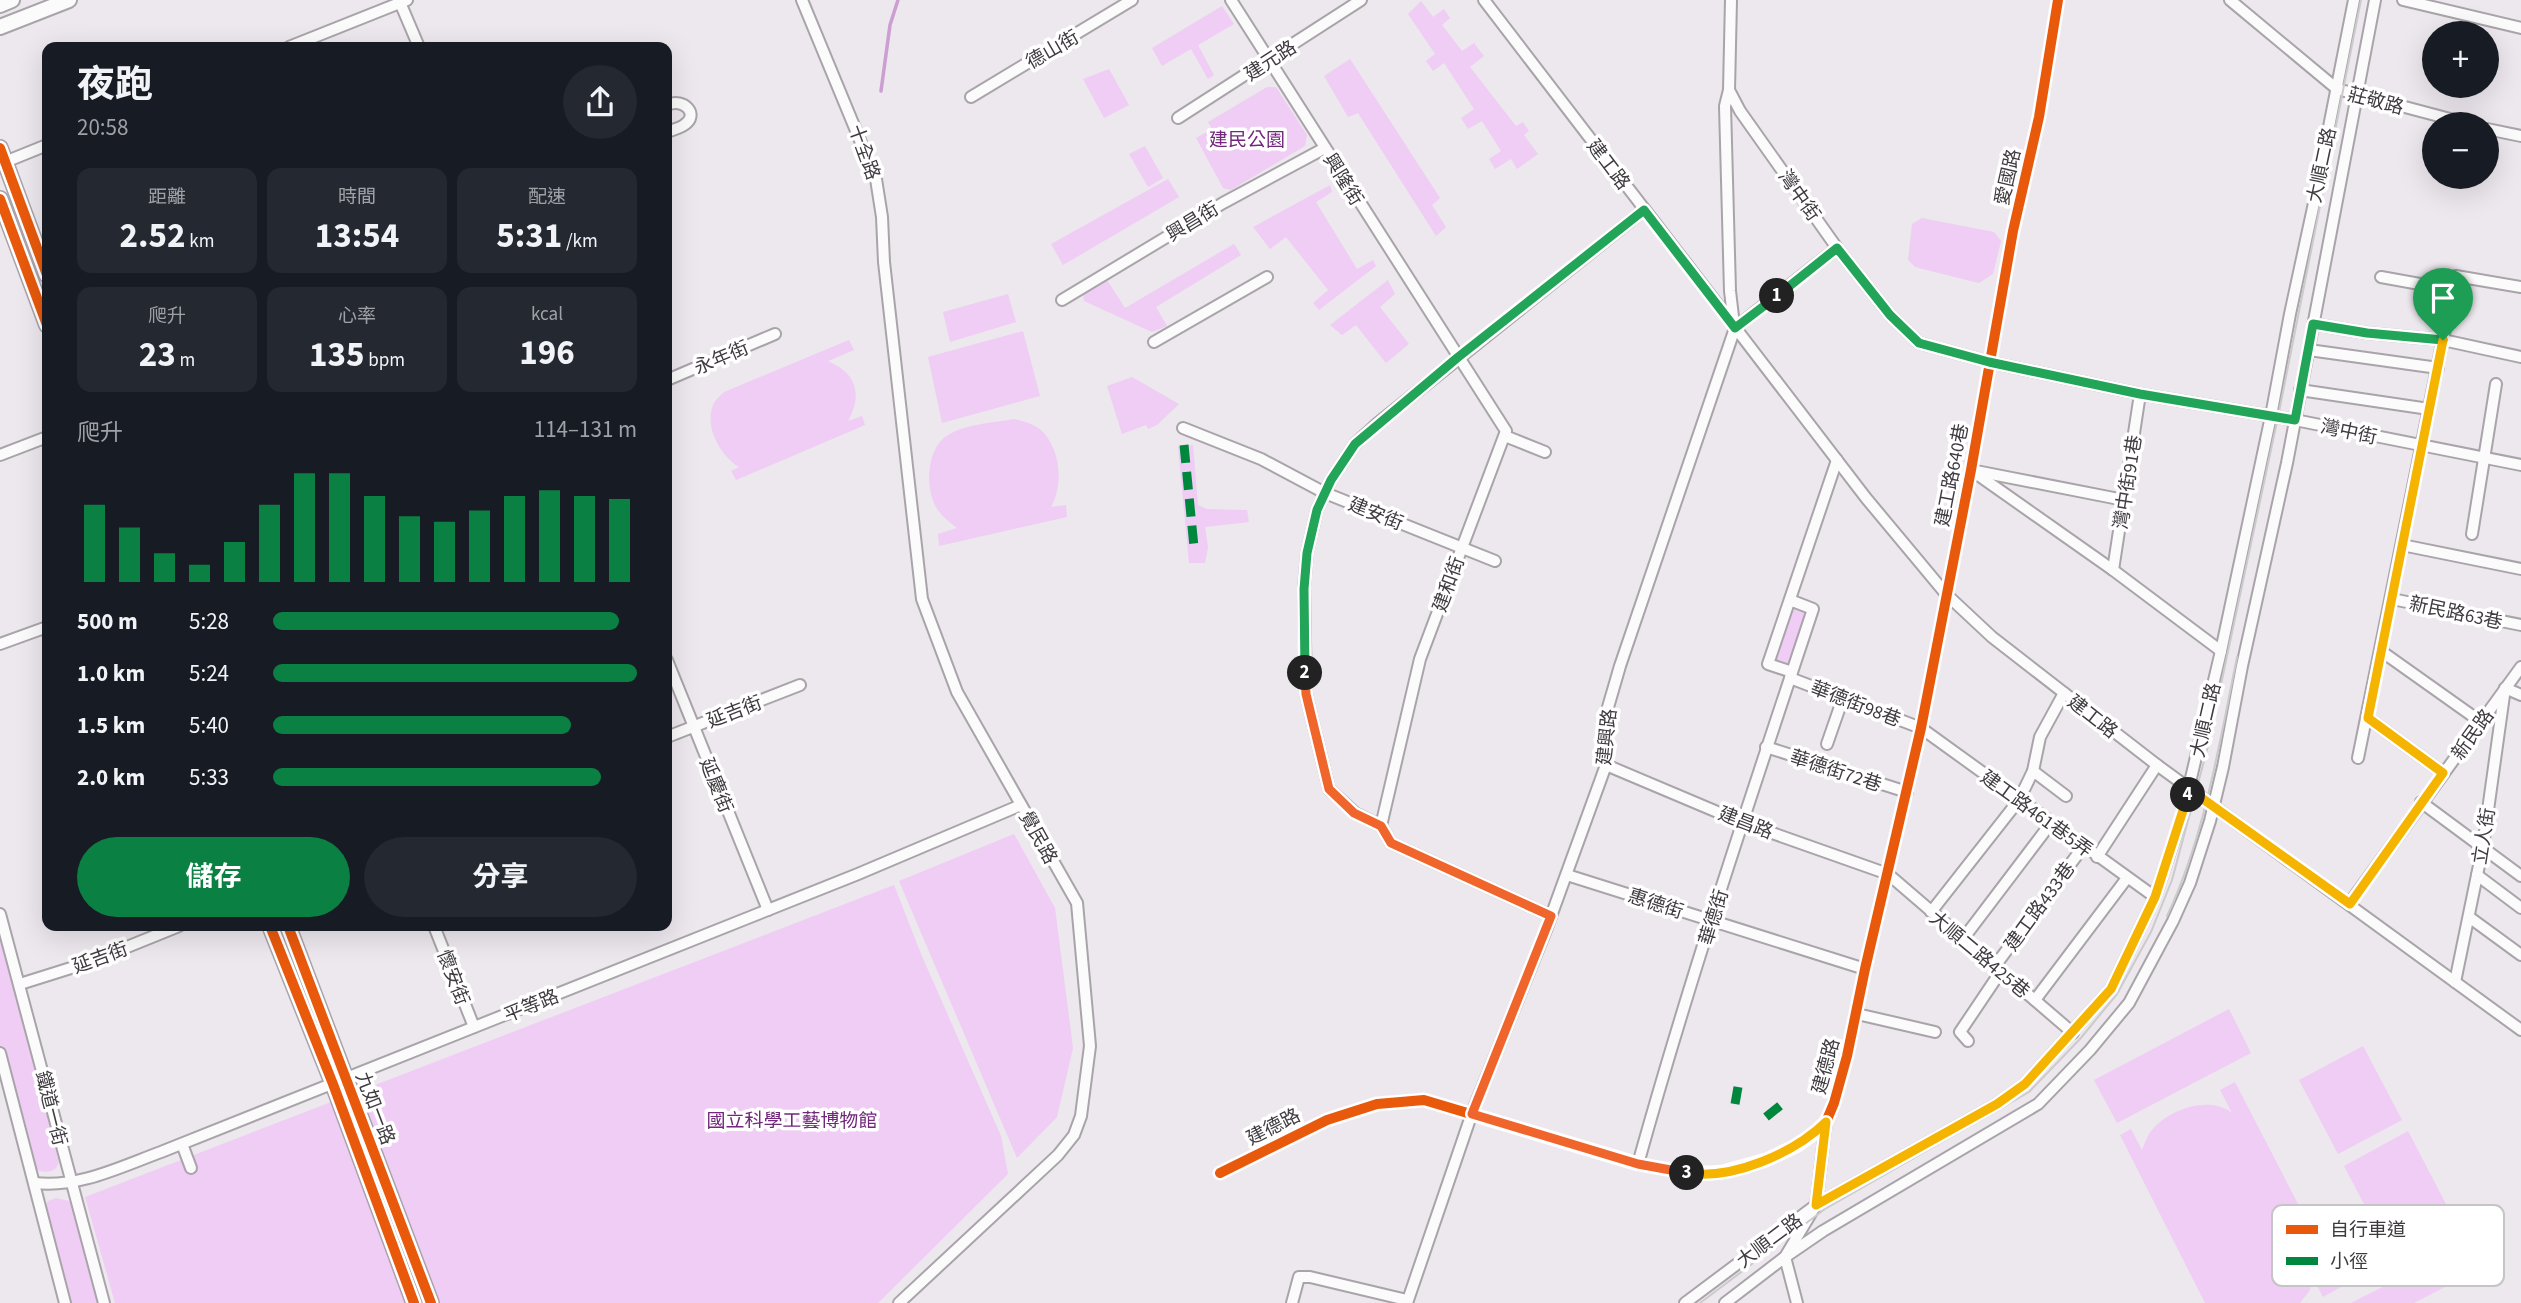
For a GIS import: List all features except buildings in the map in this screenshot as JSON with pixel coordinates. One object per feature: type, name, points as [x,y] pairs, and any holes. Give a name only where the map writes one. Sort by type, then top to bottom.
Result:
[{"type":"main road","points":[[0,5],[12,0]]},
{"type":"main road","points":[[0,27],[69,0]]},
{"type":"main road","points":[[2,155],[42,262]]},
{"type":"main road","points":[[0,199],[42,312]]},
{"type":"main road","name":"九如一路","points":[[272,931],[339,1081],[430,1303]]},
{"type":"main road","name":"九如一路","points":[[290,931],[414,1303]]},
{"type":"street","name":"十全路","points":[[802,0],[876,179],[891,312]]},
{"type":"street","name":"德山街","points":[[971,97],[1132,0]]},
{"type":"street","name":"興隆街","points":[[1231,0],[1457,358]]},
{"type":"street","name":"建元路","points":[[1178,118],[1362,0]]},
{"type":"street","name":"建工路","points":[[1484,0],[1837,460],[1946,594],[1992,637],[2157,765],[2521,1030]]},
{"type":"street","points":[[1729,90],[1731,0]]},
{"type":"street","name":"愛國路","points":[[1989,362],[2013,231],[2039,117],[2058,0]]},
{"type":"street","name":"莊敬路","points":[[2230,0],[2337,89],[2424,112]]},
{"type":"street","name":"大順二路","points":[[1685,1303],[1816,1205],[1997,1104],[2025,1084],[2111,989],[2155,897],[2189,789],[2272,416],[2354,0]]},
{"type":"street","name":"大順二路","points":[[1725,1303],[1784,1256],[2038,1104],[2090,1050],[2129,1003],[2173,921],[2190,883],[2214,807],[2309,350],[2375,0]]},
{"type":"street","points":[[2403,0],[2521,28]]},
{"type":"street","points":[[301,42],[402,1],[417,42]]},
{"type":"street","name":"建工路","points":[[1729,90],[1725,106],[1730,292],[1735,328]]},
{"type":"street","name":"灣中街","points":[[1729,90],[1740,111],[1837,248],[1890,315],[1919,343],[1989,362],[2140,394],[2295,420],[2521,466]]},
{"type":"street","points":[[672,102],[685,104],[690,116],[685,125],[672,130]]},
{"type":"street","points":[[2499,131],[2521,136]]},
{"type":"street","points":[[2,155],[42,146]]},
{"type":"street","name":"興昌街","points":[[1062,300],[1223,203],[1325,148]]},
{"type":"street","points":[[1551,916],[1391,843],[1381,826],[1354,813],[1329,789],[1306,694],[1304,589],[1307,553],[1317,510],[1355,444],[1457,358],[1644,210]]},
{"type":"street","points":[[1735,328],[1837,248]]},
{"type":"street","points":[[2456,275],[2521,287]]},
{"type":"street","points":[[1154,342],[1267,276]]},
{"type":"street","points":[[2358,758],[2453,290],[2381,277]]},
{"type":"street","name":"覺民路","points":[[891,312],[922,599],[957,692],[1077,903],[1090,1046],[1081,1116],[1074,1135],[1058,1155],[899,1303]]},
{"type":"street","points":[[2313,324],[2367,333],[2443,340],[2521,357]]},
{"type":"street","name":"建興路","points":[[1407,1302],[1472,1114],[1567,875],[1606,765],[1604,722],[1620,666],[1735,328]]},
{"type":"street","name":"永年街","points":[[672,378],[775,334]]},
{"type":"street","points":[[2309,350],[2438,368]]},
{"type":"street","points":[[1457,358],[1506,431],[1506,436],[1545,452]]},
{"type":"street","name":"建工路640巷","points":[[1946,594],[1989,362]]},
{"type":"street","points":[[2472,534],[2496,384]]},
{"type":"street","points":[[2300,390],[2429,409]]},
{"type":"street","name":"灣中街91巷","points":[[2113,570],[2140,394]]},
{"type":"street","name":"建安街","points":[[1182,428],[1261,459],[1325,493],[1495,561]]},
{"type":"street","name":"建和街","points":[[1381,826],[1420,659],[1506,436]]},
{"type":"street","points":[[0,455],[42,439]]},
{"type":"street","points":[[1791,675],[1768,664],[1837,460]]},
{"type":"street","points":[[1971,470],[2124,500]]},
{"type":"street","points":[[1971,470],[2113,570],[2221,651]]},
{"type":"street","points":[[2402,545],[2521,569]]},
{"type":"street","name":"建德路","points":[[1816,1205],[1826,1122],[1834,1102],[1857,1014],[1921,728],[1946,594]]},
{"type":"street","name":"新民路63巷","points":[[2392,599],[2521,625]]},
{"type":"street","name":"華德街","points":[[1638,1164],[1660,1083],[1712,922],[1741,821],[1813,609],[1790,600]]},
{"type":"street","points":[[0,644],[42,629]]},
{"type":"street","points":[[2381,651],[2481,722]]},
{"type":"street","name":"新民路","points":[[2350,904],[2421,802],[2521,667]]},
{"type":"street","name":"延慶街","points":[[672,672],[768,910]]},
{"type":"street","name":"華德街98巷","points":[[1791,675],[1921,728]]},
{"type":"street","name":"延吉街","points":[[672,735],[800,685]]},
{"type":"street","points":[[2505,688],[2521,695]]},
{"type":"street","name":"立人街","points":[[2455,982],[2483,846],[2505,688]]},
{"type":"street","points":[[1931,912],[2019,800],[2034,771],[2040,737],[2064,693]]},
{"type":"street","points":[[1827,744],[1843,698]]},
{"type":"street","points":[[2368,718],[2443,773]]},
{"type":"street","name":"建工路461巷5弄","points":[[1921,728],[2155,897]]},
{"type":"street","name":"華德街72巷","points":[[1766,747],[1907,792]]},
{"type":"street","name":"建昌路","points":[[1606,765],[1741,821],[1888,874]]},
{"type":"street","name":"建工路433巷","points":[[2097,857],[2157,765]]},
{"type":"street","points":[[2034,771],[2066,796]]},
{"type":"street","points":[[2421,802],[2521,874]]},
{"type":"street","name":"平等路","points":[[35,1184],[71,1183],[89,1179],[182,1144],[768,910],[1021,805]]},
{"type":"street","points":[[1962,939],[2051,823]]},
{"type":"street","name":"建工路433巷","points":[[1968,1041],[1960,1032],[1998,969],[2083,847]]},
{"type":"street","name":"大順二路425巷","points":[[1888,874],[2073,1033]]},
{"type":"street","name":"惠德街","points":[[1567,875],[1865,969]]},
{"type":"street","points":[[2477,875],[2521,908]]},
{"type":"street","points":[[2035,1000],[2127,878]]},
{"type":"street","name":"鐵道一街","points":[[0,914],[104,1303]]},
{"type":"street","points":[[2469,917],[2521,955]]},
{"type":"street","name":"延吉街","points":[[20,984],[90,962],[167,931]]},
{"type":"street","name":"懷安街","points":[[436,931],[474,1027]]},
{"type":"street","points":[[1857,1014],[1935,1032]]},
{"type":"street","name":"鐵道一街","points":[[0,1053],[65,1303]]},
{"type":"street","name":"建德路","points":[[1220,1173],[1306,1129],[1377,1104],[1423,1100],[1638,1164],[1692,1174],[1723,1172],[1766,1160],[1814,1134],[1826,1122]]},
{"type":"street","points":[[182,1144],[191,1168]]},
{"type":"street","points":[[1797,1303],[1784,1256],[1816,1205]]},
{"type":"street","points":[[1292,1303],[1300,1277],[1310,1277],[1407,1302]]},
{"type":"green space","points":[[1421,1],[1433,17],[1444,9],[1450,18],[1442,25],[1462,51],[1474,43],[1484,56],[1470,67],[1516,126],[1523,122],[1529,131],[1524,135],[1538,154],[1517,169],[1511,159],[1495,169],[1489,159],[1501,151],[1482,121],[1468,129],[1461,118],[1474,109],[1444,63],[1433,71],[1426,61],[1435,54],[1408,14]]},
{"type":"green space","points":[[1222,6],[1234,24],[1198,45],[1214,75],[1208,79],[1191,49],[1162,66],[1152,48]]},
{"type":"green space","points":[[1350,59],[1440,198],[1432,205],[1446,227],[1436,236],[1358,113],[1348,117],[1324,76]]},
{"type":"green space","points":[[1109,69],[1129,105],[1104,118],[1083,79]]},
{"type":"green space","name":"建民公園","points":[[1267,87],[1276,87],[1307,135],[1305,146],[1231,190],[1223,188],[1196,138],[1212,129],[1208,122]]},
{"type":"green space","points":[[1145,146],[1163,178],[1148,187],[1129,154]]},
{"type":"green space","points":[[1168,179],[1179,197],[1063,265],[1051,244]]},
{"type":"green space","points":[[1330,185],[1332,192],[1316,202],[1357,269],[1373,260],[1376,266],[1319,310],[1313,303],[1328,290],[1286,237],[1270,249],[1253,227]]},
{"type":"green space","points":[[1922,218],[1994,232],[2001,241],[1993,274],[1979,283],[1915,267],[1908,260],[1912,224]]},
{"type":"green space","points":[[1234,244],[1241,255],[1156,307],[1167,326],[1152,332],[1084,301],[1083,295],[1107,280],[1125,308]]},
{"type":"green space","points":[[1388,280],[1395,294],[1380,307],[1409,344],[1386,363],[1356,325],[1342,335],[1330,325]]},
{"type":"green space","points":[[1008,294],[1016,322],[950,342],[943,312]]},
{"type":"green space","points":[[1023,331],[1040,396],[942,423],[928,357]]},
{"type":"green space","points":[[849,340],[854,350],[828,361],[845,372],[854,385],[855,402],[848,421],[862,416],[865,425],[736,480],[731,471],[739,467],[720,449],[713,432],[711,414],[716,400],[724,392]]},
{"type":"green space","points":[[1132,377],[1179,404],[1157,425],[1148,429],[1146,425],[1122,434],[1107,386]]},
{"type":"green space","points":[[1014,419],[1037,427],[1050,441],[1057,459],[1059,479],[1051,507],[1066,505],[1067,517],[939,546],[938,534],[957,528],[937,509],[933,501],[929,472],[934,452],[945,437],[960,429]]},
{"type":"green space","points":[[1193,445],[1198,505],[1207,509],[1247,510],[1249,522],[1205,527],[1208,547],[1205,563],[1189,563],[1178,447]]},
{"type":"green space","points":[[1791,608],[1807,614],[1789,668],[1773,662]]},
{"type":"green space","points":[[1014,834],[1055,908],[1073,1048],[1057,1117],[1017,1158],[899,881]]},
{"type":"green space","name":"國立科學工藝博物館","points":[[894,885],[921,954],[1001,1136],[1008,1174],[878,1303],[115,1303],[85,1197]]},
{"type":"green space","points":[[0,939],[59,1162],[56,1168],[50,1171],[32,1168],[0,1047]]},
{"type":"green space","points":[[2229,1009],[2251,1053],[2117,1123],[2094,1080]]},
{"type":"green space","points":[[2363,1046],[2402,1120],[2338,1154],[2299,1080]]},
{"type":"green space","points":[[2235,1082],[2299,1205],[2272,1205],[2272,1286],[2311,1286],[2300,1303],[2205,1303],[2120,1135],[2131,1129],[2142,1150],[2152,1130],[2179,1111],[2213,1105],[2232,1113],[2220,1090]]},
{"type":"green space","points":[[2408,1131],[2446,1205],[2365,1205],[2344,1166]]},
{"type":"green space","points":[[56,1198],[69,1201],[75,1211],[101,1303],[69,1303],[45,1206],[48,1201]]},
{"type":"green space","points":[[2317,1286],[2340,1286],[2341,1287],[2323,1297]]},
{"type":"green space","points":[[2384,1286],[2447,1286],[2414,1303],[2351,1303]]},
{"type":"waterway","points":[[881,91],[890,25],[898,0]]},
{"type":"tram line","points":[[1700,1303],[1825,1209],[2029,1092],[2080,1039],[2117,994],[2151,932],[2172,880],[2207,750],[2278,417],[2361,0]]},
{"type":"tram line","points":[[2167,916],[2201,822],[2237,657]]},
{"type":"marked path","points":[[1184,445],[1194,547]]},
{"type":"marked path","points":[[1735,1104],[1738,1087]]},
{"type":"marked path","points":[[1766,1117],[1781,1105]]},
{"type":"cycle path","points":[[1220,1173],[1327,1120],[1377,1104],[1424,1100],[1638,1164],[1692,1174],[1723,1172],[1766,1160],[1796,1146],[1826,1122],[1847,1056],[1921,728],[1971,470],[2013,231],[2039,117],[2058,0]]},
{"type":"cycle path","points":[[0,148],[42,261]]},
{"type":"cycle path","points":[[0,199],[42,312]]},
{"type":"cycle path","points":[[272,931],[333,1084],[414,1303]]},
{"type":"cycle path","points":[[290,931],[431,1303]]},
{"type":"route","points":[[1644,210],[1735,328],[1837,248],[1890,315],[1919,343],[1989,362],[2140,394],[2295,420],[2313,324],[2367,333],[2443,340],[2368,718],[2443,773],[2350,904],[2189,789],[2155,897],[2139,933],[2111,989],[2073,1033],[2025,1084],[1997,1104],[1816,1205],[1826,1122],[1796,1146],[1766,1160],[1723,1172],[1692,1174],[1638,1164],[1472,1114],[1551,916],[1391,843],[1381,826],[1354,813],[1329,789],[1306,694],[1304,646],[1307,553],[1317,510],[1331,480],[1355,444],[1457,358],[1644,210]]}]
